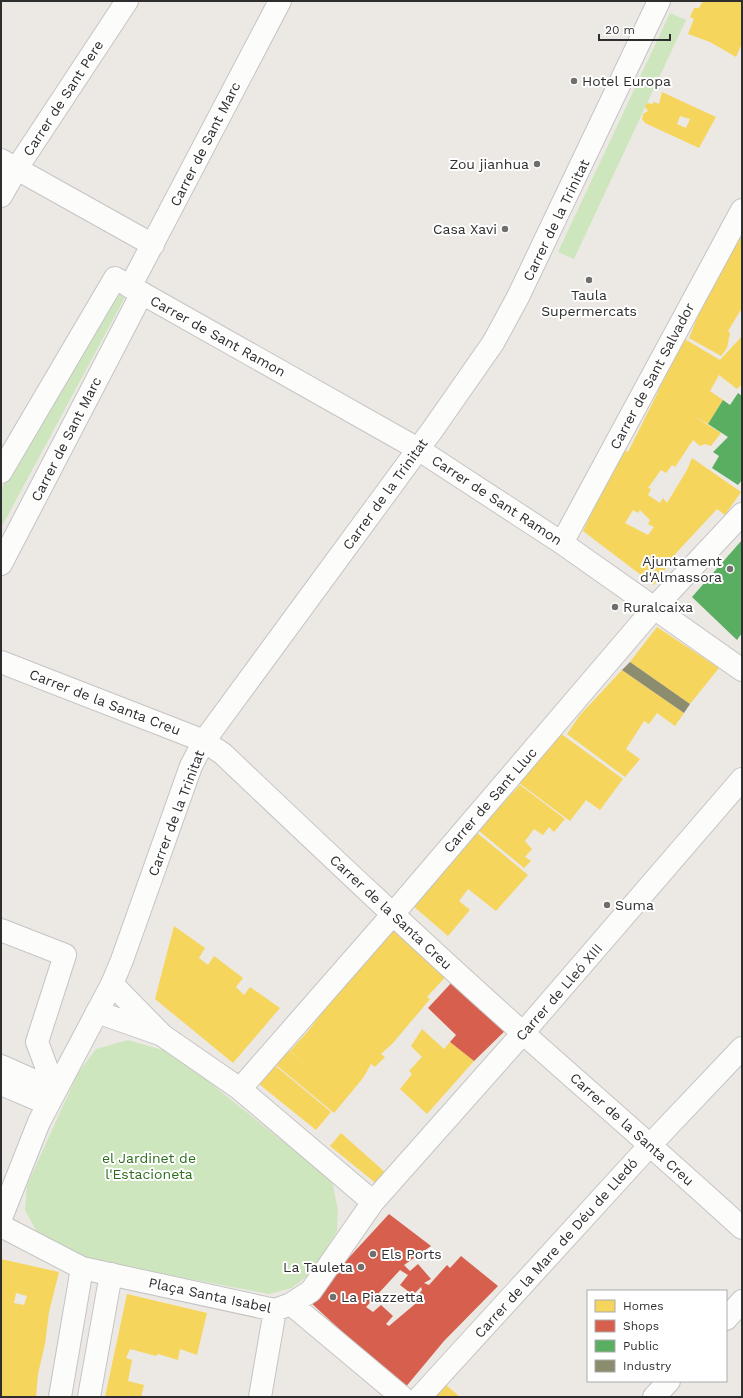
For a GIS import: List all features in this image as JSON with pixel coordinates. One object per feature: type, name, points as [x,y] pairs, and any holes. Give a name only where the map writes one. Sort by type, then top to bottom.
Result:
[{"type":"street","name":"Carrer de Sant Pere","points":[[1,196],[9,164],[127,1]]},
{"type":"street","name":"Carrer de Sant Marc","points":[[1,472],[129,286],[153,245],[280,1]]},
{"type":"street","name":"Carrer de la Trinitat","points":[[1,1218],[51,1097],[112,984],[125,953],[191,766],[204,741],[418,449],[493,343],[518,297],[659,1]]},
{"type":"street","points":[[9,164],[153,245]]},
{"type":"street","name":"Carrer de Sant Salvador","points":[[562,543],[742,210]]},
{"type":"street","name":"Carrer de Sant Marc","points":[[1,564],[129,286]]},
{"type":"street","name":"Carrer de Sant Ramon","points":[[129,286],[418,449],[562,543],[655,607],[742,670]]},
{"type":"street","name":"Carrer de Sant Lluc","points":[[240,1089],[393,914],[655,607],[742,514]]},
{"type":"street","name":"Carrer de la Santa Creu","points":[[1,662],[204,741],[223,754],[523,1034],[651,1144],[742,1228]]},
{"type":"street","name":"Carrer de Lleó XIII","points":[[373,1202],[523,1034],[742,780]]},
{"type":"street","points":[[1,930],[65,955],[37,1042],[51,1097]]},
{"type":"street","points":[[112,984],[162,1035],[240,1089],[373,1202]]},
{"type":"street","points":[[97,1012],[162,1035]]},
{"type":"street","name":"Carrer de la Mare de Déu de Lledó","points":[[420,1397],[651,1144],[742,1048]]},
{"type":"street","points":[[1,1066],[51,1097]]},
{"type":"street","points":[[1,1084],[51,1097]]},
{"type":"street","name":"Plaça Santa Isabel","points":[[1,1226],[82,1268],[283,1307],[312,1291],[373,1202]]},
{"type":"street","points":[[60,1397],[82,1268]]},
{"type":"street","points":[[89,1397],[111,1274]]},
{"type":"street","points":[[727,1318],[742,1301]]},
{"type":"street","points":[[260,1397],[283,1307],[402,1397]]},
{"type":"street","points":[[75,1308],[104,1313]]},
{"type":"street","points":[[654,1397],[668,1382]]},
{"type":"green space","points":[[670,13],[686,20],[574,259],[558,252]]},
{"type":"green space","points":[[122,292],[125,295],[123,301],[1,528],[1,489],[117,294]]},
{"type":"green space","name":"el Jardinet de l'Estacioneta","points":[[128,1040],[173,1053],[332,1181],[338,1210],[337,1231],[312,1272],[292,1288],[269,1294],[79,1258],[39,1236],[25,1210],[27,1185],[78,1073],[96,1049]]},
{"type":"building: Homes","points":[[703,1],[742,1],[742,43],[736,57],[710,42],[688,34],[694,19],[690,17],[694,8],[699,8]]},
{"type":"building: Homes","points":[[662,92],[716,117],[699,148],[645,123],[642,119],[643,114],[648,111],[645,107],[647,103],[652,104],[654,102],[659,104]],"holes":[[[680,116],[690,119],[686,128],[677,124]]]},
{"type":"building: Homes","points":[[742,222],[742,308],[728,331],[730,333],[727,348],[721,356],[689,338],[700,311]]},
{"type":"building: Homes","points":[[742,336],[742,384],[737,389],[719,375],[710,391],[723,400],[708,424],[692,415],[721,433],[711,446],[705,444],[700,446],[693,440],[675,467],[672,465],[666,473],[661,470],[648,488],[651,489],[648,495],[660,503],[663,498],[667,503],[687,470],[692,458],[741,492],[725,515],[717,509],[677,552],[654,585],[583,531],[622,448],[628,452],[657,394],[665,374],[679,351],[683,338],[720,360]],"holes":[[[633,510],[638,513],[640,510],[650,520],[648,524],[654,527],[648,535],[625,523]]]},
{"type":"building: Homes","points":[[657,627],[719,668],[690,704],[630,662]]},
{"type":"building: Homes","points":[[622,670],[684,713],[675,726],[657,713],[649,724],[644,721],[626,749],[640,759],[625,777],[567,734],[580,715]]},
{"type":"building: Homes","points":[[560,733],[623,779],[600,810],[586,800],[570,821],[519,783]]},
{"type":"building: Homes","points":[[520,785],[565,819],[554,832],[549,827],[543,835],[534,829],[525,841],[532,849],[525,857],[531,861],[524,868],[478,830]]},
{"type":"building: Homes","points":[[476,832],[528,875],[496,911],[468,889],[459,901],[470,910],[448,936],[412,905]]},
{"type":"building: Homes","points":[[394,920],[450,972],[427,997],[430,999],[420,1011],[393,1043],[381,1054],[385,1057],[375,1067],[371,1064],[363,1078],[334,1113],[275,1064],[287,1049],[306,1065],[290,1051],[308,1031]]},
{"type":"building: Homes","points":[[174,926],[205,948],[199,958],[208,965],[214,956],[243,978],[236,987],[244,995],[250,987],[280,1008],[233,1063],[155,999]]},
{"type":"building: Homes","points":[[422,1029],[444,1049],[450,1042],[474,1061],[427,1114],[400,1089],[412,1074],[409,1071],[422,1057],[411,1046]]},
{"type":"building: Homes","points":[[272,1063],[331,1112],[316,1130],[254,1080]]},
{"type":"building: Homes","points":[[341,1133],[387,1174],[378,1185],[330,1146]]},
{"type":"building: Homes","points":[[1,1259],[59,1272],[49,1312],[45,1344],[38,1374],[36,1397],[1,1397]],"holes":[[[16,1293],[27,1296],[24,1305],[14,1303]]]},
{"type":"building: Homes","points":[[127,1294],[207,1313],[197,1355],[180,1349],[178,1360],[158,1354],[156,1356],[130,1349],[126,1358],[132,1360],[128,1381],[144,1385],[141,1397],[105,1397]]},
{"type":"building: Homes","points":[[446,1385],[460,1397],[435,1397]]},
{"type":"building: Shops","points":[[454,980],[510,1026],[474,1061],[450,1042],[456,1035],[428,1008]]},
{"type":"building: Shops","points":[[389,1214],[431,1246],[404,1265],[410,1271],[418,1264],[431,1279],[424,1283],[429,1285],[447,1265],[450,1268],[461,1256],[498,1286],[444,1341],[404,1389],[309,1301]],"holes":[[[400,1270],[408,1275],[400,1285],[413,1295],[421,1287],[422,1290],[418,1295],[421,1299],[389,1326],[386,1324],[393,1316],[381,1305],[373,1312],[366,1307]]]},
{"type":"building: Public","points":[[738,393],[742,396],[742,480],[738,485],[712,468],[719,456],[713,452],[728,437],[708,424],[723,400],[730,405]]},
{"type":"building: Public","name":"Ajuntament d'Almassora","points":[[742,540],[742,633],[737,640],[692,597]]},
{"type":"building: Industry","points":[[630,662],[690,704],[684,713],[622,670]]},
{"type":"place","name":"Hotel Europa","points":[[574,81]]},
{"type":"place","name":"Zou jianhua","points":[[537,164]]},
{"type":"place","name":"Casa Xavi","points":[[505,229]]},
{"type":"place","name":"Taula Supermercats","points":[[589,280]]},
{"type":"place","name":"Ajuntament d'Almassora","points":[[730,569]]},
{"type":"place","name":"Ruralcaixa","points":[[615,607]]},
{"type":"place","name":"Suma","points":[[607,905]]},
{"type":"place","name":"Els Ports","points":[[373,1254]]},
{"type":"place","name":"La Tauleta","points":[[361,1267]]},
{"type":"place","name":"La Piazzetta","points":[[333,1297]]}]
